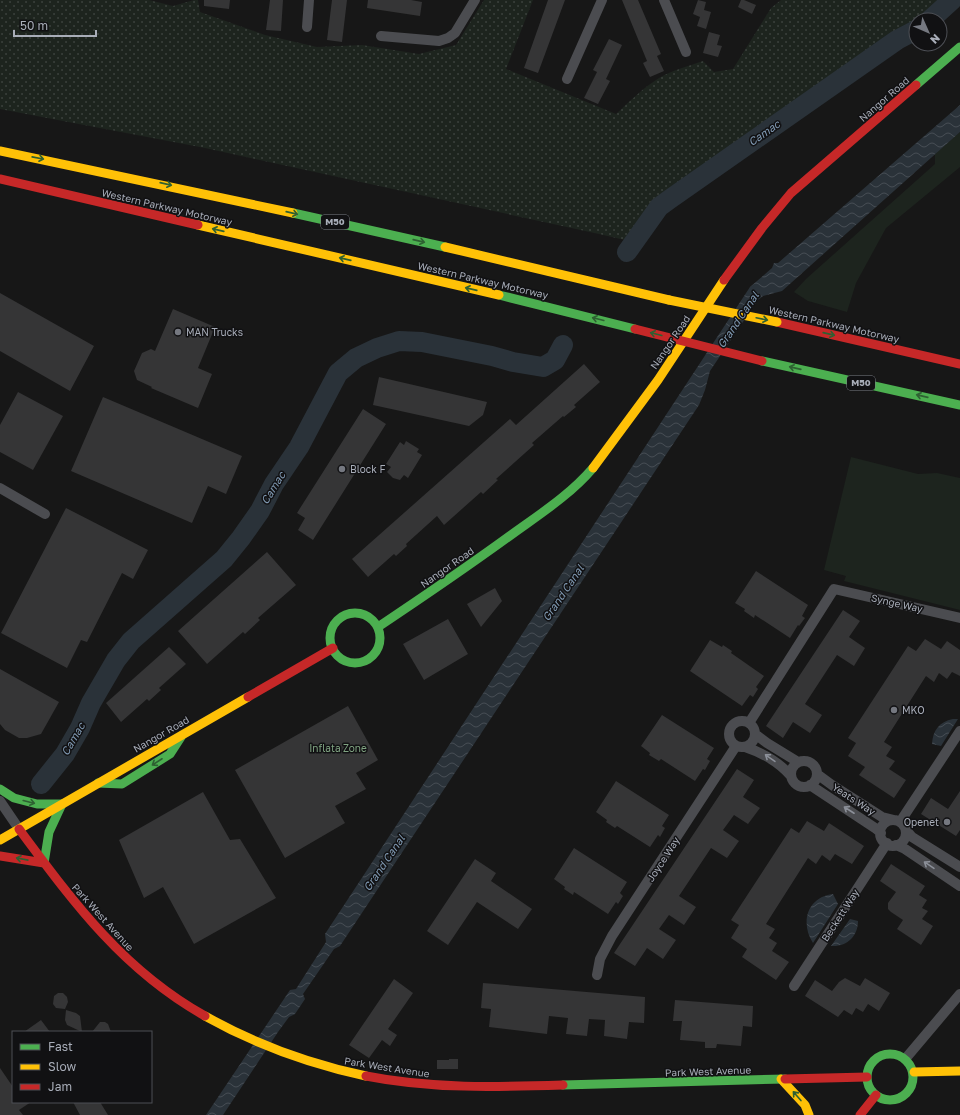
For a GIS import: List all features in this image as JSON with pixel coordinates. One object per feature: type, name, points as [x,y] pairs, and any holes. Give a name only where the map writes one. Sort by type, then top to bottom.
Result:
[{"type":"main road","name":"Nangor Road","points":[[378,627],[453,577],[563,498],[581,482],[601,459],[658,380],[727,276],[762,228],[791,193],[960,47]]},
{"type":"main road","name":"Western Parkway Motorway","points":[[0,151],[183,188],[505,260],[669,300],[777,322],[960,364]]},
{"type":"main road","name":"Western Parkway Motorway","points":[[0,179],[542,305],[762,361],[960,405]]},
{"type":"main road","points":[[357,613],[366,615],[378,627],[380,642],[373,655],[366,660],[351,662],[343,659],[332,648],[330,639],[331,631],[335,623],[341,617],[357,613]]},
{"type":"main road","name":"Nangor Road","points":[[0,840],[332,648]]},
{"type":"main road","points":[[98,783],[122,784],[170,754],[184,734]]},
{"type":"main road","points":[[0,789],[14,798],[36,804],[62,804],[50,826],[45,844],[44,863],[0,856]]},
{"type":"main road","name":"Park West Avenue","points":[[19,829],[78,907],[121,955],[162,989],[193,1010],[228,1028],[289,1054],[341,1071],[418,1084],[466,1086],[601,1085],[867,1077]]},
{"type":"main road","points":[[892,1053],[906,1058],[914,1072],[912,1084],[906,1094],[891,1100],[883,1099],[876,1095],[871,1090],[867,1077],[868,1069],[872,1062],[877,1057],[892,1053]]},
{"type":"main road","points":[[914,1072],[960,1071]]},
{"type":"main road","points":[[782,1079],[805,1105],[809,1115]]},
{"type":"main road","points":[[860,1115],[876,1095]]},
{"type":"street","points":[[307,27],[309,0]]},
{"type":"street","points":[[382,36],[439,41],[448,38],[455,33],[475,0]]},
{"type":"street","points":[[567,79],[602,0]]},
{"type":"street","points":[[664,0],[686,52]]},
{"type":"street","points":[[0,488],[45,514]]},
{"type":"street","name":"Synge Way","points":[[749,723],[834,589],[960,618]]},
{"type":"street","points":[[791,776],[792,768],[798,762],[805,761],[811,763],[817,774],[815,781],[810,785],[806,787],[799,786],[784,768],[761,752],[741,746],[730,740],[730,728],[733,724],[741,721],[749,723],[755,734],[767,744],[798,762]]},
{"type":"street","points":[[900,824],[960,731]]},
{"type":"street","points":[[741,746],[752,742],[755,734]]},
{"type":"street","name":"Joyce Way","points":[[597,975],[600,959],[604,949],[741,746]]},
{"type":"street","name":"Yeats Way","points":[[817,774],[882,817],[900,824],[912,837],[960,867]]},
{"type":"street","name":"Yeats Way","points":[[810,785],[875,828],[880,833]]},
{"type":"street","points":[[0,801],[19,829]]},
{"type":"street","points":[[900,824],[886,822],[880,833],[883,841],[905,849],[960,886]]},
{"type":"street","points":[[892,844],[900,843],[905,837],[900,824]]},
{"type":"street","name":"Beckett Way","points":[[794,986],[892,844]]},
{"type":"street","points":[[906,1058],[960,994]]},
{"type":"shaded area","points":[[0,0],[149,0],[173,6],[198,0],[200,12],[265,35],[317,47],[362,45],[419,54],[456,45],[484,0],[533,0],[506,69],[616,114],[648,86],[664,75],[675,70],[703,61],[714,72],[733,69],[771,8],[781,0],[945,0],[932,12],[908,12],[908,31],[898,34],[667,196],[656,206],[626,248],[625,240],[599,234],[205,148],[0,109]]},
{"type":"shaded area","points":[[960,132],[960,167],[886,228],[856,283],[847,312],[808,301],[794,292],[806,279],[935,164],[935,154]]},
{"type":"shaded area","points":[[851,457],[918,474],[937,473],[960,478],[960,610],[844,581],[846,576],[824,570]]},
{"type":"water","name":"Grand Canal","points":[[960,105],[960,132],[782,291],[763,296],[757,301],[710,371],[699,405],[340,946],[334,949],[303,994],[305,999],[295,1014],[289,1017],[278,1032],[223,1115],[206,1115],[290,990],[296,989],[326,942],[325,934],[750,287],[772,268],[774,263],[778,263]]},
{"type":"water","points":[[958,719],[941,746],[932,744],[935,731],[938,727],[944,722]]},
{"type":"water","points":[[833,894],[838,904],[813,943],[807,927],[808,912],[817,900],[824,896]]},
{"type":"water","points":[[850,919],[858,921],[854,936],[842,945],[831,946]]},
{"type":"building","points":[[204,0],[230,0],[229,9],[204,6]]},
{"type":"building","points":[[270,0],[283,0],[281,31],[266,30]]},
{"type":"building","points":[[332,0],[347,0],[342,42],[327,40]]},
{"type":"building","points":[[368,0],[411,0],[422,2],[420,16],[367,8]]},
{"type":"building","points":[[548,0],[565,0],[538,73],[524,68]]},
{"type":"building","points":[[622,0],[638,0],[661,54],[657,56],[664,71],[650,77],[643,63],[647,61]]},
{"type":"building","points":[[698,0],[706,2],[704,10],[711,12],[706,29],[697,26],[700,17],[693,14]]},
{"type":"building","points":[[741,0],[756,5],[752,14],[738,7]]},
{"type":"building","points":[[709,32],[720,35],[717,45],[722,46],[718,57],[703,53]]},
{"type":"building","points":[[609,39],[622,45],[606,79],[610,81],[598,104],[584,98],[597,72],[593,70]]},
{"type":"building","points":[[0,293],[94,346],[70,391],[0,351]]},
{"type":"building","points":[[173,309],[215,327],[198,368],[212,374],[198,408],[151,388],[152,387],[137,380],[134,371],[142,353],[151,349],[155,351]]},
{"type":"building","points":[[584,364],[600,382],[574,405],[576,407],[564,417],[563,416],[532,443],[534,445],[496,479],[498,480],[483,494],[481,492],[444,525],[437,516],[406,544],[407,546],[396,556],[394,554],[368,577],[352,559],[510,419],[516,425]]},
{"type":"building","points":[[379,377],[487,402],[483,415],[469,426],[373,405]]},
{"type":"building","points":[[18,392],[63,416],[33,470],[0,452],[0,425]]},
{"type":"building","points":[[103,397],[242,456],[226,494],[208,486],[192,523],[71,471]]},
{"type":"building","name":"Block F","points":[[363,409],[386,424],[313,540],[298,530],[305,518],[297,513]]},
{"type":"building","points":[[406,441],[419,449],[417,452],[422,455],[408,478],[404,475],[400,480],[393,478],[387,472],[391,467],[386,464],[400,442],[404,445]]},
{"type":"building","points":[[66,508],[148,550],[133,579],[122,573],[87,642],[81,640],[67,668],[1,633]]},
{"type":"building","points":[[267,552],[296,585],[258,618],[260,620],[245,634],[243,632],[207,664],[178,631]]},
{"type":"building","points":[[756,571],[808,605],[802,616],[805,618],[799,626],[798,625],[790,638],[755,615],[754,618],[744,611],[745,609],[735,603]]},
{"type":"building","points":[[495,588],[502,601],[481,627],[467,604]]},
{"type":"building","points":[[843,610],[860,621],[849,637],[865,648],[854,666],[837,655],[805,704],[822,715],[810,733],[793,722],[783,738],[766,726]]},
{"type":"building","points":[[448,619],[468,654],[424,680],[403,644]]},
{"type":"building","points":[[925,639],[941,649],[947,641],[960,650],[960,676],[952,672],[947,679],[939,673],[934,682],[926,676],[884,742],[892,747],[886,756],[895,761],[889,769],[906,780],[894,798],[859,775],[865,767],[848,756],[856,743],[848,738],[908,646],[916,651]]},
{"type":"building","points":[[710,640],[722,647],[723,645],[732,651],[731,653],[764,676],[756,687],[758,689],[753,697],[750,695],[742,706],[690,671]]},
{"type":"building","points":[[169,647],[186,664],[159,688],[161,690],[149,701],[147,699],[121,722],[106,703]]},
{"type":"building","points":[[0,669],[59,702],[41,734],[27,738],[19,738],[5,730],[0,724]]},
{"type":"building","points":[[348,706],[378,760],[356,773],[366,789],[335,806],[345,823],[285,858],[235,770]]},
{"type":"building","points":[[662,715],[714,748],[707,759],[710,761],[705,770],[703,769],[695,781],[661,759],[659,761],[649,755],[650,753],[641,746]]},
{"type":"building","points":[[737,769],[754,780],[743,797],[760,808],[748,824],[734,815],[723,830],[739,841],[727,858],[711,848],[679,896],[696,907],[684,925],[669,915],[659,929],[676,940],[663,959],[647,948],[635,966],[614,953]]},
{"type":"building","points":[[616,781],[669,815],[662,826],[665,828],[660,837],[658,835],[650,847],[617,826],[615,828],[606,822],[607,820],[596,812]]},
{"type":"building","name":"Openet","points":[[960,791],[960,830],[956,836],[921,814],[931,798],[948,809]]},
{"type":"building","points":[[203,792],[230,840],[240,839],[276,898],[194,944],[163,887],[144,898],[119,840]]},
{"type":"building","points":[[807,821],[824,831],[829,823],[864,846],[852,864],[835,854],[830,861],[822,855],[816,864],[808,858],[766,924],[775,929],[769,938],[777,943],[772,951],[789,962],[776,980],[742,957],[747,949],[731,938],[739,925],[731,920],[791,828],[799,833]]},
{"type":"building","points":[[574,848],[627,882],[620,893],[623,896],[618,904],[616,902],[608,914],[574,892],[573,895],[564,889],[565,887],[554,879]]},
{"type":"building","points":[[475,859],[496,873],[491,881],[532,909],[518,929],[477,902],[448,945],[427,931]]},
{"type":"building","points":[[891,864],[925,886],[919,895],[927,900],[922,908],[928,911],[922,919],[933,926],[921,945],[897,929],[903,920],[888,909],[888,903],[896,892],[880,881]]},
{"type":"building","points":[[845,978],[860,986],[865,978],[890,993],[879,1011],[868,1004],[863,1012],[856,1008],[852,1015],[844,1010],[838,1017],[805,996],[815,980],[832,991],[839,982]]},
{"type":"building","points":[[394,979],[413,993],[388,1029],[397,1035],[390,1046],[382,1040],[369,1058],[349,1045]]},
{"type":"building","points":[[483,983],[645,997],[644,1023],[629,1022],[627,1039],[604,1036],[605,1020],[589,1019],[587,1036],[566,1034],[568,1018],[549,1016],[547,1034],[489,1027],[491,1009],[481,1008]]},
{"type":"building","points":[[58,993],[63,993],[67,997],[68,1002],[65,1009],[56,1008],[53,1004],[54,996]]},
{"type":"building","points":[[675,1000],[753,1006],[752,1027],[743,1026],[741,1046],[717,1044],[716,1048],[705,1048],[705,1042],[680,1040],[682,1021],[673,1021]]},
{"type":"building","points":[[66,1010],[76,1013],[80,1016],[82,1031],[67,1025],[65,1020]]},
{"type":"building","points":[[41,1020],[49,1031],[25,1031]]},
{"type":"building","points":[[100,1022],[105,1022],[108,1024],[111,1031],[93,1031]]},
{"type":"building","points":[[458,1059],[458,1069],[437,1069],[437,1060]]},
{"type":"building","points":[[0,1068],[12,1086],[12,1103],[30,1103],[19,1110],[23,1115],[0,1115]]},
{"type":"building","points":[[74,1103],[101,1103],[108,1115],[80,1115]]},
{"type":"waterway","name":"Camac","points":[[939,12],[952,0]]},
{"type":"waterway","name":"Camac","points":[[627,252],[659,207],[897,40],[908,34]]},
{"type":"waterway","name":"Camac","points":[[41,784],[65,754],[80,728],[91,703],[116,660],[131,641],[224,559],[241,538],[260,511],[274,484],[299,447],[338,373],[356,358],[377,348],[399,341],[422,342],[543,367],[555,360],[563,345]]},
{"type":"traffic: fast","points":[[916,85],[960,47]]},
{"type":"traffic: fast","points":[[293,213],[445,247]]},
{"type":"traffic: fast","points":[[499,295],[635,329]]},
{"type":"traffic: fast","points":[[762,361],[960,405]]},
{"type":"traffic: fast","points":[[378,627],[544,512],[565,496],[593,468]]},
{"type":"traffic: fast","points":[[355,613],[364,615],[375,624],[380,638],[378,647],[369,658],[355,663],[346,661],[335,652],[330,638],[332,629],[341,618],[355,613]]},
{"type":"traffic: fast","points":[[98,783],[122,784],[170,754],[181,737]]},
{"type":"traffic: fast","points":[[0,789],[14,798],[37,804],[62,804]]},
{"type":"traffic: fast","points":[[44,863],[49,832],[62,804]]},
{"type":"traffic: fast","points":[[895,1054],[907,1060],[912,1068],[913,1077],[912,1086],[907,1094],[899,1099],[885,1100],[873,1094],[868,1086],[867,1072],[873,1060],[881,1055],[895,1054]]},
{"type":"traffic: fast","points":[[563,1085],[785,1079]]},
{"type":"traffic: slow","points":[[0,151],[293,213]]},
{"type":"traffic: slow","points":[[198,225],[499,295]]},
{"type":"traffic: slow","points":[[445,247],[669,300]]},
{"type":"traffic: slow","points":[[593,468],[658,380],[724,280]]},
{"type":"traffic: slow","points":[[669,300],[777,322]]},
{"type":"traffic: slow","points":[[0,840],[248,697]]},
{"type":"traffic: slow","points":[[205,1016],[243,1036],[283,1052],[324,1066],[366,1076]]},
{"type":"traffic: slow","points":[[914,1072],[960,1071]]},
{"type":"traffic: slow","points":[[781,1079],[805,1105],[809,1115]]},
{"type":"traffic: jam","points":[[724,280],[762,228],[791,193],[916,85]]},
{"type":"traffic: jam","points":[[0,179],[198,225]]},
{"type":"traffic: jam","points":[[777,322],[960,364]]},
{"type":"traffic: jam","points":[[635,329],[762,361]]},
{"type":"traffic: jam","points":[[248,697],[333,648]]},
{"type":"traffic: jam","points":[[19,829],[80,909],[102,933],[149,978],[176,998],[205,1016]]},
{"type":"traffic: jam","points":[[0,856],[44,863]]},
{"type":"traffic: jam","points":[[366,1076],[439,1085],[563,1085]]},
{"type":"traffic: jam","points":[[785,1079],[867,1077]]},
{"type":"traffic: jam","points":[[860,1115],[876,1095]]},
{"type":"place","name":"MAN Trucks","points":[[178,332]]},
{"type":"place","name":"Block F","points":[[342,469]]},
{"type":"place","name":"MKO","points":[[894,710]]},
{"type":"place","name":"Openet","points":[[947,822]]},
{"type":"park label","name":"Inflata Zone","points":[[338,748]]}]
